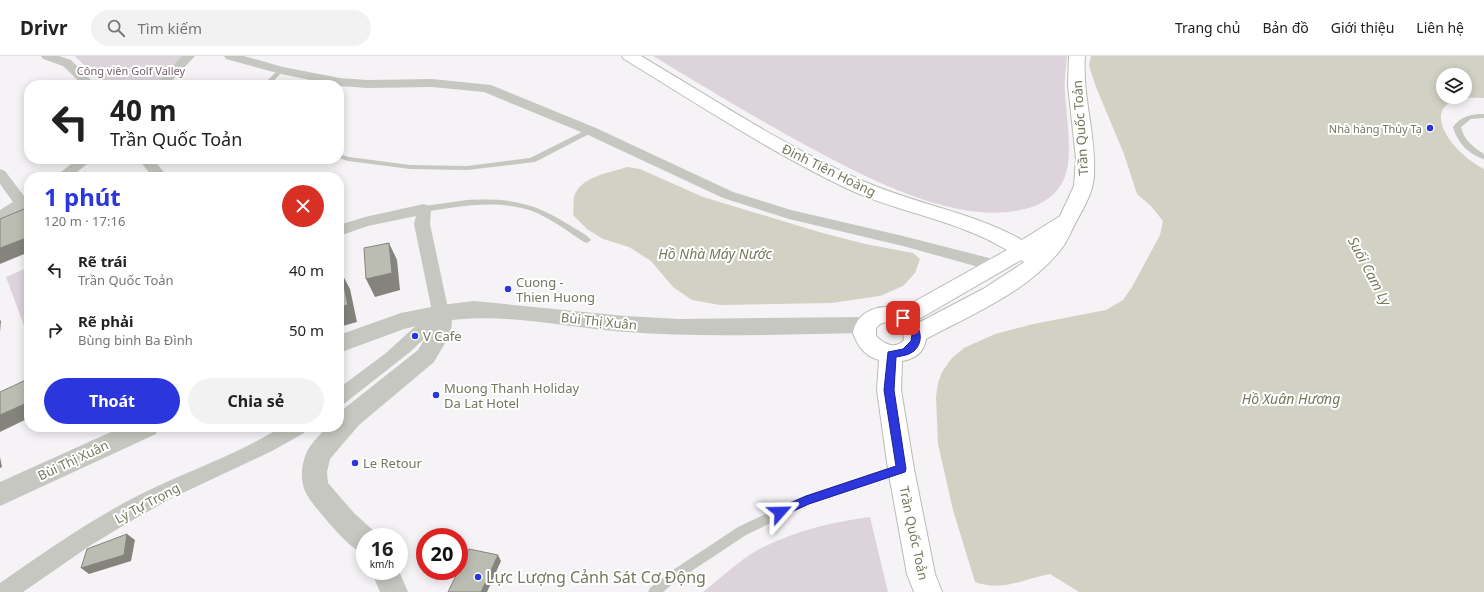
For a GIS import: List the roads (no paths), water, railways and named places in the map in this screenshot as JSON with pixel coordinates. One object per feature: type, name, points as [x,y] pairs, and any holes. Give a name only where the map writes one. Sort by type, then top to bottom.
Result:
[{"type":"main road","name":"Đinh Tiên Hoàng","points":[[630,56],[746,127],[814,165],[893,200],[967,224],[999,237],[1022,250],[1038,262]]},
{"type":"main road","name":"Trần Quốc Toản","points":[[909,326],[985,297],[1019,277],[1038,262],[1056,243],[1081,196],[1085,175],[1083,138],[1076,83],[1077,56]]},
{"type":"main road","name":"Trần Quốc Toản","points":[[909,326],[993,265],[1022,250],[1067,220]]},
{"type":"main road","points":[[881,315],[894,315],[909,326],[915,341],[912,348],[905,352],[891,354],[882,353],[867,343],[864,336],[865,325],[870,319],[881,315]]},
{"type":"main road","name":"Trần Quốc Toản","points":[[891,354],[889,390],[901,469],[921,574],[928,592]]},
{"type":"street","points":[[47,56],[67,63],[85,80]]},
{"type":"street","points":[[166,80],[189,56]]},
{"type":"street","points":[[230,56],[281,70],[330,80]]},
{"type":"street","points":[[344,82],[366,84],[432,83],[486,88],[591,131],[728,195],[789,214],[903,241],[993,265]]},
{"type":"street","points":[[69,172],[79,164]]},
{"type":"street","points":[[149,164],[157,172]]},
{"type":"street","points":[[0,174],[24,200]]},
{"type":"street","points":[[0,217],[24,202]]},
{"type":"street","points":[[344,229],[365,222],[424,209],[422,224],[441,313],[440,333],[426,356],[350,418],[344,425]]},
{"type":"street","name":"Bùi Thị Xuân","points":[[344,342],[401,321],[441,313],[474,309],[625,324],[679,327],[865,325]]},
{"type":"street","points":[[344,394],[391,360],[441,313]]},
{"type":"street","name":"Bùi Thị Xuân","points":[[0,494],[135,432]]},
{"type":"street","name":"Lý Tự Trọng","points":[[5,592],[81,539],[164,492],[251,452],[288,432]]},
{"type":"street","points":[[338,432],[318,455],[314,472],[316,487],[345,522],[356,532]]},
{"type":"street","points":[[389,580],[394,592]]},
{"type":"lane","points":[[271,80],[281,70]]},
{"type":"lane","points":[[1484,116],[1471,117],[1462,120],[1457,127],[1458,135],[1465,144],[1484,157]]},
{"type":"lane","points":[[344,157],[410,167],[467,168],[532,160],[591,131]]},
{"type":"lane","points":[[424,209],[452,204],[492,203],[520,206],[539,211],[586,240]]},
{"type":"lane","points":[[654,592],[671,578],[742,531],[806,500],[901,469]]},
{"type":"water","name":"Hồ Xuân Hương","points":[[1091,56],[1484,56],[1484,98],[1472,99],[1472,68],[1436,68],[1436,104],[1447,104],[1441,113],[1442,124],[1448,137],[1470,160],[1484,169],[1484,592],[1079,592],[1050,574],[1013,584],[995,586],[975,582],[953,510],[938,444],[936,397],[938,383],[942,372],[952,358],[964,348],[995,334],[1033,324],[1106,310],[1123,300],[1132,287],[1160,235],[1163,221],[1151,206],[1137,194],[1124,154],[1096,87],[1089,66]]},
{"type":"water","name":"Hồ Nhà Máy Nước","points":[[627,167],[640,169],[703,197],[819,232],[865,244],[913,253],[920,259],[915,273],[903,286],[880,296],[831,303],[720,305],[692,300],[673,287],[651,261],[629,247],[603,239],[587,229],[573,215],[574,197],[582,184],[596,176]]},
{"type":"place","name":"Nhà hàng Thủy Tạ","points":[[1430,128]]},
{"type":"place","name":"Cuong - Thien Huong","points":[[508,289]]},
{"type":"place","name":"V Cafe","points":[[415,336]]},
{"type":"place","name":"Muong Thanh Holiday Da Lat Hotel","points":[[436,395]]},
{"type":"place","name":"Le Retour","points":[[355,463]]},
{"type":"place","name":"Lực Lượng Cảnh Sát Cơ Động","points":[[478,577]]},
{"type":"park label","name":"Công viên Golf Valley","points":[[131,70]]},
{"type":"water label","name":"Suối Cam Ly","points":[[1370,271]]}]
